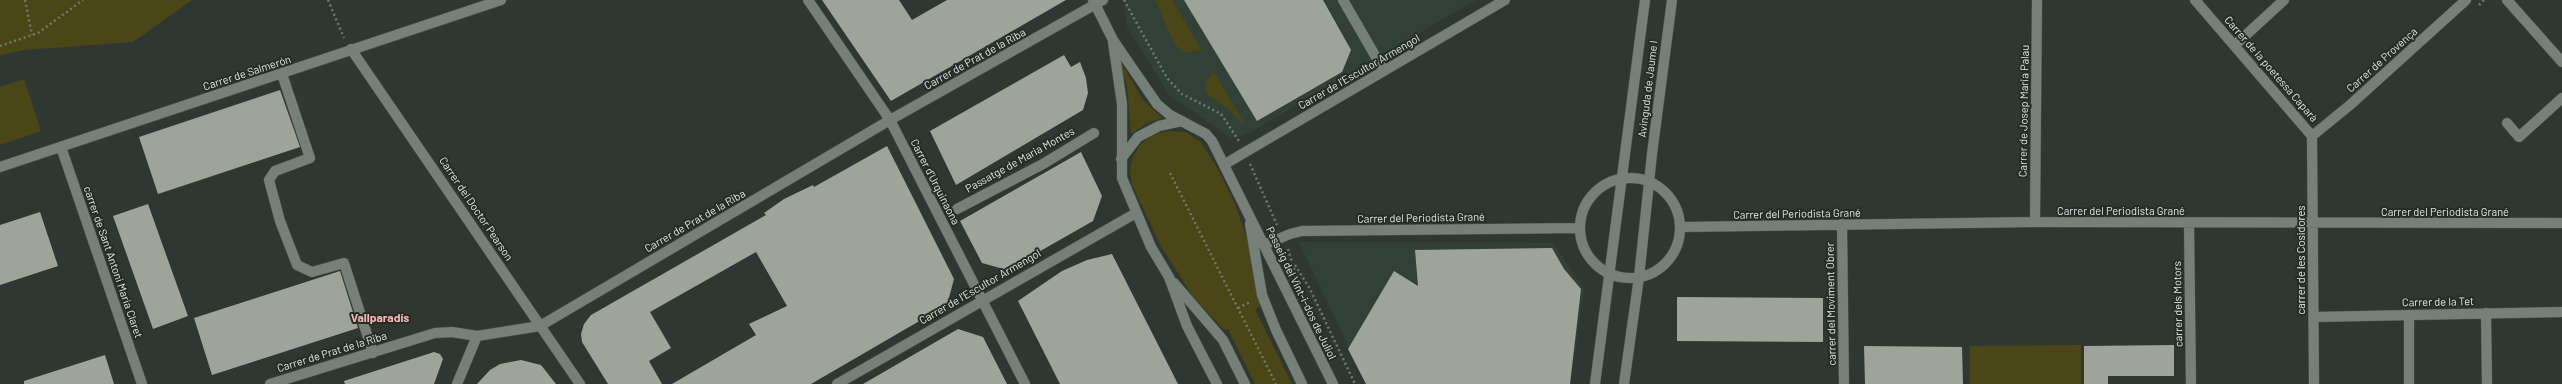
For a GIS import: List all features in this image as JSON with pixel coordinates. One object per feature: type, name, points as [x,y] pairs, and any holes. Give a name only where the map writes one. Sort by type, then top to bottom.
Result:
[{"type":"street","name":"Carrer de Salmerón","points":[[0,167],[501,0]]},
{"type":"street","name":"Carrer d'Urquinaona","points":[[808,0],[890,120],[1025,384]]},
{"type":"street","points":[[1343,0],[1384,71]]},
{"type":"street","name":"Carrer de l'Escultor Armengol","points":[[1225,164],[1505,0]]},
{"type":"street","name":"Avinguda de Jaume I","points":[[1595,384],[1608,294],[1609,274],[1645,0]]},
{"type":"street","name":"Avinguda de Jaume I","points":[[1624,384],[1639,278],[1649,181],[1672,0]]},
{"type":"street","name":"Carrer de Josep Maria Palau","points":[[2035,222],[2037,0]]},
{"type":"street","name":"Carrer de la poetessa Caparà","points":[[2195,0],[2312,136]]},
{"type":"street","points":[[2234,44],[2284,0]]},
{"type":"street","name":"Carrer de Provença","points":[[2312,136],[2350,105],[2466,0]]},
{"type":"street","points":[[2507,0],[2562,62]]},
{"type":"street","name":"Carrer de Prat de la Riba","points":[[270,384],[435,333],[452,332],[477,336],[540,326],[890,120],[1097,2]]},
{"type":"street","name":"Passeig del Vint-i-dos de Juliol","points":[[1097,2],[1112,40],[1122,104],[1124,130],[1121,159],[1122,178],[1151,247],[1169,277],[1222,340],[1245,384]]},
{"type":"street","name":"Passeig del Vint-i-dos de Juliol","points":[[1112,40],[1157,104],[1182,121],[1206,134],[1225,164],[1333,384]]},
{"type":"street","name":"Carrer del Doctor Pearson","points":[[351,49],[580,384]]},
{"type":"street","points":[[282,74],[310,158],[275,170],[270,180],[280,221],[297,265],[312,272],[344,263],[373,353]]},
{"type":"street","points":[[2507,123],[2519,137],[2562,98]]},
{"type":"street","points":[[1121,159],[1138,137],[1159,126],[1182,121]]},
{"type":"street","name":"Passatge de Maria Montes","points":[[957,209],[1043,164],[1094,133]]},
{"type":"street","name":"carrer de les Cosidores","points":[[2312,136],[2314,224],[2314,384]]},
{"type":"street","name":"carrer de Sant Antoni Maria Claret","points":[[61,147],[142,384]]},
{"type":"street","points":[[1622,178],[1649,181],[1659,186],[1672,199],[1679,215],[1681,227],[1679,241],[1669,260],[1653,273],[1639,278],[1620,277],[1609,274],[1595,264],[1585,250],[1580,228],[1581,214],[1592,195],[1609,182],[1622,178]]},
{"type":"street","name":"Carrer de l'Escultor Armengol","points":[[837,384],[1136,212]]},
{"type":"street","name":"Passeig del Vint-i-dos de Juliol","points":[[1248,212],[1262,295],[1276,330],[1302,384]]},
{"type":"street","name":"Carrer del Periodista Grané","points":[[1681,227],[2035,222],[2314,224],[2562,223]]},
{"type":"street","name":"carrer dels Motors","points":[[2189,223],[2191,384]]},
{"type":"street","name":"carrer del Moviment Obrer","points":[[1842,224],[1844,384]]},
{"type":"street","name":"Carrer del Periodista Grané","points":[[1264,245],[1290,234],[1302,232],[1580,228]]},
{"type":"street","name":"Passeig del Vint-i-dos de Juliol","points":[[1169,277],[1187,326],[1217,384]]},
{"type":"street","name":"Carrer de la Tet","points":[[2314,317],[2562,312]]},
{"type":"street","points":[[2486,313],[2487,384]]},
{"type":"street","points":[[2409,315],[2409,384]]},
{"type":"street","points":[[457,384],[467,355],[477,336]]},
{"type":"path","points":[[25,0],[32,35]]},
{"type":"path","points":[[0,46],[32,35],[68,13],[83,0]]},
{"type":"path","points":[[328,0],[345,40]]},
{"type":"path","points":[[2475,8],[2484,0]]},
{"type":"path","points":[[1170,173],[1276,384]]},
{"type":"path","points":[[1293,261],[1310,288],[1355,384]]},
{"type":"path","points":[[1238,308],[1256,299]]},
{"type":"shaded area","points":[[0,0],[192,0],[133,42],[24,50],[0,55]]},
{"type":"shaded area","points":[[1124,0],[1476,0],[1249,133],[1232,139],[1169,95],[1127,27]]},
{"type":"shaded area","points":[[1155,0],[1172,0],[1202,50],[1187,53],[1175,45]]},
{"type":"shaded area","points":[[1117,55],[1142,99],[1162,118],[1147,123],[1131,134],[1127,86]]},
{"type":"shaded area","points":[[1214,72],[1244,123],[1241,122],[1228,109],[1208,95],[1205,88],[1206,81]]},
{"type":"shaded area","points":[[24,79],[41,131],[0,145],[0,87]]},
{"type":"shaded area","points":[[1166,131],[1185,132],[1200,141],[1216,166],[1235,204],[1249,245],[1261,306],[1255,309],[1292,384],[1255,384],[1228,329],[1224,330],[1194,298],[1162,248],[1132,185],[1130,171],[1132,159],[1140,145],[1152,135]]},
{"type":"shaded area","points":[[1299,242],[1553,243],[1584,289],[1570,384],[1366,384]]},
{"type":"shaded area","points":[[2081,345],[2081,384],[1970,384],[1970,346]]},
{"type":"building","points":[[822,0],[899,0],[912,20],[947,0],[1066,0],[891,101]]},
{"type":"building","points":[[1184,0],[1323,0],[1351,50],[1342,72],[1257,121]]},
{"type":"building","points":[[1064,55],[1071,67],[1080,62],[1086,78],[1088,93],[1083,110],[956,185],[930,131]]},
{"type":"building","points":[[280,90],[300,147],[158,194],[139,137]]},
{"type":"building","points":[[887,146],[954,279],[947,305],[811,384],[672,384],[756,335],[749,324],[787,306],[756,252],[650,312],[671,348],[649,361],[662,384],[608,384],[582,342],[581,334],[584,324],[591,315],[766,215],[764,213],[784,199],[813,185],[814,187]]},
{"type":"building","points":[[1081,152],[1102,196],[1093,221],[1007,270],[982,263],[960,221]]},
{"type":"building","points":[[148,204],[188,316],[153,329],[113,216]]},
{"type":"building","points":[[40,212],[58,266],[0,285],[0,225]]},
{"type":"building","points":[[1552,248],[1564,269],[1581,289],[1570,384],[1366,384],[1348,349],[1394,271],[1418,286],[1415,250]]},
{"type":"building","points":[[1112,254],[1178,384],[1060,384],[1018,301],[1062,271],[1087,260]]},
{"type":"building","points":[[340,271],[358,328],[212,375],[194,318]]},
{"type":"building","points":[[1677,297],[1823,298],[1823,342],[1677,341]]},
{"type":"building","points":[[958,329],[983,337],[1007,384],[863,384]]},
{"type":"building","points":[[2174,345],[2174,376],[2108,376],[2108,384],[2084,384],[2084,346]]},
{"type":"building","points":[[1864,346],[1962,347],[1963,384],[1865,384]]},
{"type":"building","points":[[434,352],[440,354],[443,359],[434,384],[345,384],[344,381]]},
{"type":"building","points":[[105,355],[114,384],[24,384],[24,381]]},
{"type":"building","points":[[521,360],[541,365],[556,384],[477,384],[490,370],[500,364]]},
{"type":"district","name":"Vallparadís","points":[[380,318]]}]
